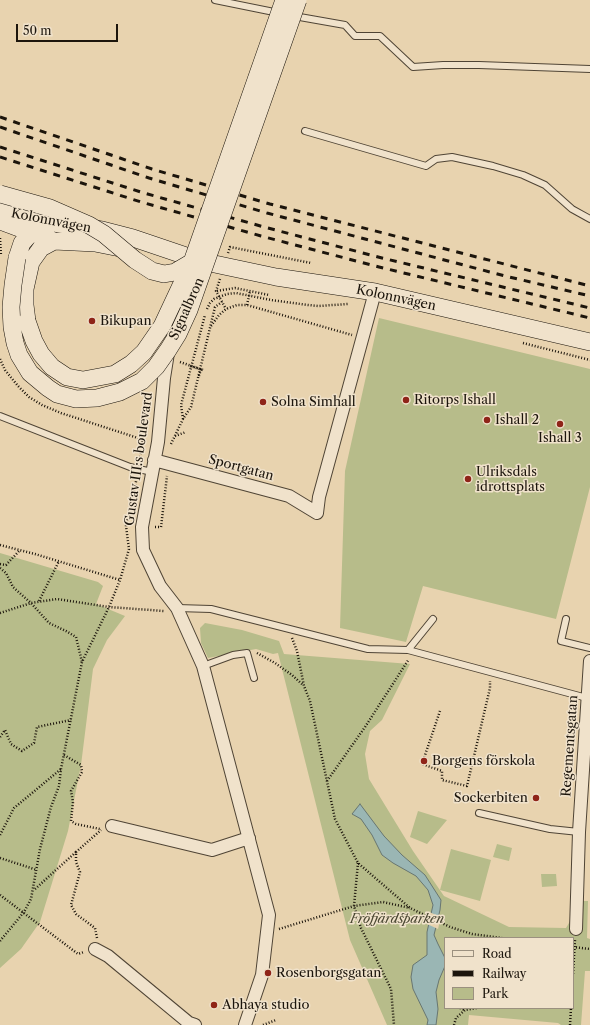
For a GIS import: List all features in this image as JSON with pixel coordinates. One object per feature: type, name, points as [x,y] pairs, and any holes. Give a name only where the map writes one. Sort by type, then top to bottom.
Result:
[{"type":"street","name":"Signalbron","points":[[27,321],[34,341],[41,354],[52,367],[68,377],[83,380],[115,374],[131,364],[144,352],[162,326],[197,261],[284,0]]},
{"type":"street","name":"Signalbron","points":[[17,258],[12,285],[12,327],[19,355],[30,374],[52,391],[66,397],[76,399],[97,398],[120,392],[142,381],[156,367],[168,350],[190,310],[298,0]]},
{"type":"street","points":[[0,194],[50,208],[88,225],[104,234],[135,260],[152,271],[164,274],[175,272],[197,261]]},
{"type":"street","name":"Kolonnvägen","points":[[0,211],[33,220],[102,230],[133,238],[197,261]]},
{"type":"street","name":"Kolonnvägen","points":[[0,221],[54,241],[96,243],[114,246],[163,259],[197,261],[276,277],[376,292],[590,342]]},
{"type":"street","name":"Kolonnvägen","points":[[17,258],[22,243],[31,233],[46,230],[72,232],[102,230]]},
{"type":"street","name":"Kolonnvägen","points":[[0,239],[14,241],[17,258]]},
{"type":"street","name":"Kolonnvägen","points":[[27,321],[25,289],[31,262],[41,248],[54,241]]},
{"type":"street","name":"Gustav III:s boulevard","points":[[197,261],[176,321],[169,348],[164,378],[161,417],[142,526],[143,550],[160,586],[177,608],[203,666],[269,914],[262,975],[245,1025]]},
{"type":"street","points":[[362,337],[376,292]]},
{"type":"street","name":"Sportgatan","points":[[153,466],[289,496],[317,513],[319,497],[362,337]]},
{"type":"street","name":"Regementsgatan","points":[[576,929],[579,832],[590,668]]},
{"type":"street","points":[[107,828],[212,850],[249,838]]},
{"type":"street","points":[[95,949],[108,956],[189,1023],[195,1025]]},
{"type":"lane","points":[[215,0],[345,25],[355,36],[380,36],[413,67],[479,64],[590,69]]},
{"type":"lane","points":[[306,131],[426,166],[436,160],[452,158],[493,166],[523,175],[545,186],[572,209],[590,220]]},
{"type":"lane","points":[[0,416],[130,467],[153,466]]},
{"type":"lane","points":[[177,608],[211,609],[368,650],[411,651],[587,698]]},
{"type":"lane","points":[[566,618],[561,640],[590,648]]},
{"type":"lane","points":[[411,651],[433,619]]},
{"type":"lane","points":[[203,666],[233,655],[247,653],[254,678]]},
{"type":"lane","points":[[479,813],[550,829],[579,832]]},
{"type":"path","points":[[230,247],[311,262]]},
{"type":"path","points":[[226,309],[216,291],[235,288],[269,295]]},
{"type":"path","points":[[247,305],[250,291]]},
{"type":"path","points":[[222,302],[215,307],[191,407],[183,419],[181,405],[190,366],[206,310],[214,299],[227,294],[236,293],[270,300],[318,306],[354,303]]},
{"type":"path","points":[[210,295],[214,299]]},
{"type":"path","points":[[210,328],[219,315],[226,309],[237,305],[247,305],[362,337]]},
{"type":"path","points":[[180,362],[201,370]]},
{"type":"path","points":[[190,366],[201,370]]},
{"type":"path","points":[[199,376],[201,370]]},
{"type":"path","points":[[140,461],[145,425],[145,392]]},
{"type":"path","points":[[174,436],[186,432]]},
{"type":"path","points":[[1,938],[24,912],[31,899],[34,889],[40,849],[51,807],[59,786],[82,662],[109,608],[120,580],[129,549],[126,526],[136,478]]},
{"type":"path","points":[[0,545],[120,580]]},
{"type":"path","points":[[0,564],[6,564],[20,550]]},
{"type":"path","points":[[39,602],[59,561]]},
{"type":"path","points":[[0,568],[6,573],[13,586],[49,623],[76,637],[82,662]]},
{"type":"path","points":[[0,613],[31,603],[56,599],[109,608],[164,611],[177,608]]},
{"type":"path","points":[[288,629],[297,651],[304,686],[310,701],[335,819],[358,863],[410,908]]},
{"type":"path","points":[[327,782],[365,727],[411,651]]},
{"type":"path","points":[[247,653],[254,652],[262,655],[292,675],[304,686]]},
{"type":"path","points":[[440,711],[422,764],[442,772],[442,780],[467,786],[490,688],[491,673]]},
{"type":"path","points":[[0,737],[5,730],[11,744],[22,751],[34,743],[37,728],[71,720]]},
{"type":"path","points":[[64,755],[81,765],[82,772],[71,791],[73,802],[70,821],[76,824],[107,828]]},
{"type":"path","points":[[0,835],[14,808],[61,769]]},
{"type":"path","points":[[34,889],[76,852],[107,828]]},
{"type":"path","points":[[76,852],[76,862],[80,872],[71,905],[76,914],[95,928],[98,939],[95,949]]},
{"type":"path","points":[[0,858],[37,870]]},
{"type":"path","points":[[358,863],[354,906],[361,928],[391,989],[394,1025]]},
{"type":"path","points":[[0,895],[78,954]]},
{"type":"path","points":[[267,932],[354,906],[383,902],[410,908],[450,927],[472,934],[494,937]]},
{"type":"path","points":[[576,929],[574,947],[590,949]]},
{"type":"path","points":[[454,1025],[456,1018],[465,1010],[471,1009]]},
{"type":"path","points":[[570,1025],[571,1009]]},
{"type":"path","points":[[263,1025],[276,1020]]},
{"type":"green space","name":"Ulriksdals idrottsplats","points":[[379,318],[590,369],[590,487],[556,619],[423,586],[406,642],[340,628],[345,471]]},
{"type":"green space","points":[[0,553],[98,582],[103,586],[96,604],[125,616],[107,640],[93,669],[81,765],[68,831],[40,922],[21,949],[0,968]]},
{"type":"green space","name":"Fröfjärdsparken","points":[[205,623],[242,630],[279,641],[284,654],[410,664],[382,720],[370,731],[365,754],[369,779],[413,851],[444,896],[509,927],[566,928],[582,901],[588,901],[587,938],[590,939],[590,971],[585,971],[581,1025],[561,1025],[558,1023],[469,1015],[468,1025],[387,1025],[350,940],[278,653],[273,654],[256,649],[208,658],[201,643],[200,628]]},
{"type":"green space","points":[[418,811],[447,820],[427,844],[410,837]]},
{"type":"green space","points":[[497,844],[512,848],[509,861],[493,857]]},
{"type":"green space","points":[[451,849],[491,860],[480,901],[440,890]]},
{"type":"green space","points":[[541,874],[556,874],[557,886],[542,887]]},
{"type":"water","points":[[360,804],[384,836],[402,855],[425,875],[441,900],[434,935],[444,956],[444,968],[436,992],[438,1009],[436,1025],[427,1025],[428,1020],[413,989],[411,977],[413,965],[427,955],[427,932],[433,905],[428,890],[416,876],[382,855],[372,835],[361,819],[352,814]]},
{"type":"pier","points":[[429,912],[441,917],[438,929],[427,924]]},
{"type":"railway","points":[[0,117],[152,169],[270,204],[590,286]]},
{"type":"railway","points":[[0,127],[149,178],[267,213],[505,276],[590,296]]},
{"type":"railway","points":[[0,147],[144,193],[264,227],[382,258],[590,308]]},
{"type":"railway","points":[[0,157],[141,202],[261,236],[379,267],[590,318]]},
{"type":"place","name":"Bikupan","points":[[92,321]]},
{"type":"place","name":"Ritorps Ishall","points":[[406,400]]},
{"type":"place","name":"Solna Simhall","points":[[263,402]]},
{"type":"place","name":"Ishall 2","points":[[487,420]]},
{"type":"place","name":"Ishall 3","points":[[560,424]]},
{"type":"place","name":"Ulriksdals idrottsplats","points":[[468,479]]},
{"type":"place","name":"Borgens förskola","points":[[424,761]]},
{"type":"place","name":"Sockerbiten","points":[[536,798]]},
{"type":"place","name":"Rosenborgsgatan","points":[[268,973]]},
{"type":"place","name":"Abhaya studio","points":[[214,1005]]}]
